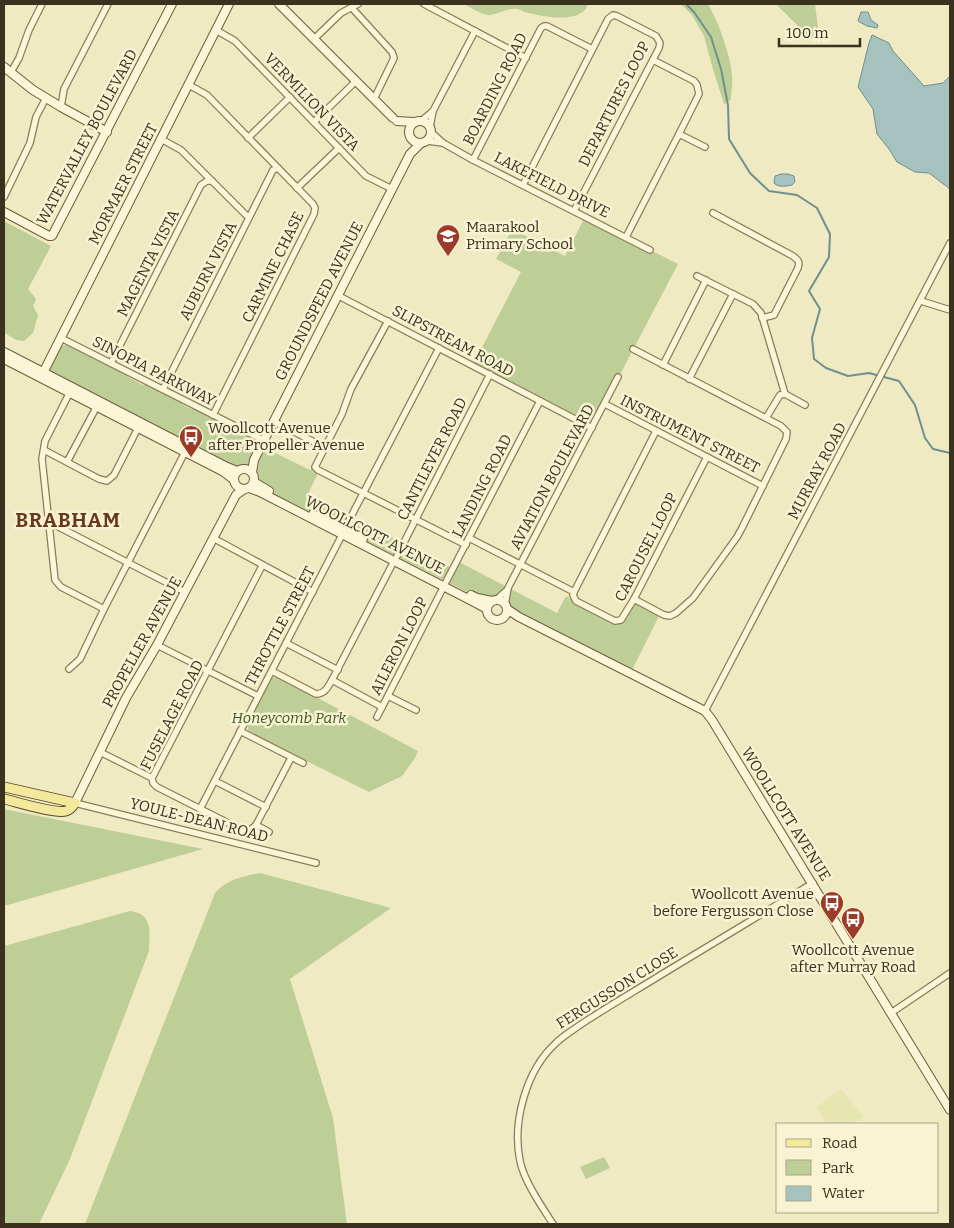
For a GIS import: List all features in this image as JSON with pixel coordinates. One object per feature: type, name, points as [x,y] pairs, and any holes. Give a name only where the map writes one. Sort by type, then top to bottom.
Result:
[{"type":"main road","name":"YOULE-DEAN ROAD","points":[[4,787],[75,803]]},
{"type":"main road","points":[[4,799],[56,811],[66,811],[75,803]]},
{"type":"street","points":[[42,4],[29,30],[19,58],[7,69],[33,90],[107,132]]},
{"type":"street","points":[[60,107],[64,90],[108,4]]},
{"type":"street","name":"WATERVALLEY BOULEVARD","points":[[4,212],[52,236],[172,4]]},
{"type":"street","name":"MORMAER STREET","points":[[42,374],[229,4]]},
{"type":"street","points":[[280,4],[416,142],[424,142],[430,138],[433,111],[475,31]]},
{"type":"street","points":[[314,39],[341,13],[358,4]]},
{"type":"street","points":[[424,4],[526,58]]},
{"type":"street","points":[[352,8],[392,52],[394,58],[374,98]]},
{"type":"street","name":"DEPARTURES LOOP","points":[[523,185],[608,18],[613,15],[656,36],[660,43],[659,48],[574,211]]},
{"type":"street","name":"BOARDING ROAD","points":[[473,160],[538,33],[544,26],[592,50]]},
{"type":"street","name":"VERMILION VISTA","points":[[216,30],[235,41],[366,176],[392,189]]},
{"type":"street","points":[[626,237],[699,94],[698,85],[694,81],[653,60]]},
{"type":"street","points":[[314,122],[356,81]]},
{"type":"street","name":"CARMINE CHASE","points":[[189,85],[207,95],[315,208],[314,214],[213,415]]},
{"type":"street","points":[[248,138],[290,97]]},
{"type":"street","points":[[4,197],[30,142],[36,117],[46,98]]},
{"type":"street","points":[[410,134],[412,124],[433,111]]},
{"type":"street","points":[[395,120],[418,121],[428,124],[431,130]]},
{"type":"street","name":"LAKEFIELD DRIVE","points":[[431,130],[443,143],[473,160],[650,250]]},
{"type":"street","name":"GROUNDSPEED AVENUE","points":[[410,134],[410,154]]},
{"type":"street","points":[[680,134],[705,147]]},
{"type":"street","points":[[161,139],[181,150],[249,217]]},
{"type":"street","name":"LAKEFIELD DRIVE","points":[[424,142],[443,143]]},
{"type":"street","name":"GROUNDSPEED AVENUE","points":[[244,470],[254,460],[410,154],[424,142]]},
{"type":"street","points":[[297,188],[339,148]]},
{"type":"street","name":"AUBURN VISTA","points":[[163,389],[273,170],[278,168]]},
{"type":"street","name":"MAGENTA VISTA","points":[[111,363],[200,185],[207,181],[212,181]]},
{"type":"street","points":[[713,212],[798,260],[798,268],[776,311],[774,314],[762,318]]},
{"type":"street","name":"MURRAY ROAD","points":[[705,711],[950,243]]},
{"type":"street","points":[[697,276],[753,304],[761,313],[785,394],[805,405]]},
{"type":"street","points":[[663,365],[706,280]]},
{"type":"street","points":[[689,379],[733,294]]},
{"type":"street","name":"SLIPSTREAM ROAD","points":[[337,295],[592,428]]},
{"type":"street","points":[[921,301],[950,310]]},
{"type":"street","points":[[388,321],[351,389],[342,414],[324,447],[316,467],[319,471],[415,519],[468,541],[574,592],[656,431]]},
{"type":"street","name":"SINOPIA PARKWAY","points":[[61,338],[263,440]]},
{"type":"street","name":"THROTTLE STREET","points":[[200,809],[439,348]]},
{"type":"street","points":[[633,350],[782,426],[786,432],[786,439],[742,528],[693,598],[670,616],[664,615],[634,599]]},
{"type":"street","name":"WOOLLCOTT AVENUE","points":[[4,352],[70,392],[224,472],[242,487],[262,488],[445,584],[487,609],[489,615],[494,619],[519,617]]},
{"type":"street","name":"WOOLLCOTT AVENUE","points":[[4,359],[42,374],[228,467],[244,470]]},
{"type":"street","name":"CANTILEVER ROAD","points":[[332,680],[490,374]]},
{"type":"street","name":"AVIATION BOULEVARD","points":[[506,607],[508,588],[618,377]]},
{"type":"street","points":[[70,392],[45,440],[42,459],[55,580],[61,587],[104,609]]},
{"type":"street","points":[[766,418],[780,395],[785,394]]},
{"type":"street","name":"LANDING ROAD","points":[[445,584],[540,401]]},
{"type":"street","name":"INSTRUMENT STREET","points":[[605,404],[763,486]]},
{"type":"street","points":[[67,462],[97,406]]},
{"type":"street","points":[[274,421],[324,447]]},
{"type":"street","points":[[44,450],[98,480],[107,481],[114,476],[138,428]]},
{"type":"street","points":[[69,669],[80,659],[184,452]]},
{"type":"street","name":"CAROUSEL LOOP","points":[[574,592],[573,595],[576,601],[615,621],[623,618],[707,457]]},
{"type":"street","points":[[244,470],[254,478],[242,487],[234,476],[244,470]]},
{"type":"street","name":"PROPELLER AVENUE","points":[[75,803],[126,698],[157,645],[242,487]]},
{"type":"street","points":[[49,522],[185,592]]},
{"type":"street","points":[[213,538],[313,592]]},
{"type":"street","name":"FUSELAGE ROAD","points":[[256,825],[249,832],[244,831],[157,788],[152,778],[262,566]]},
{"type":"street","name":"WOOLLCOTT AVENUE","points":[[445,584],[477,598],[502,601],[506,607],[519,617],[705,711],[950,1110]]},
{"type":"street","name":"AILERON LOOP","points":[[377,717],[445,584]]},
{"type":"street","name":"AVIATION BOULEVARD","points":[[494,600],[508,588]]},
{"type":"street","points":[[487,609],[488,604],[494,600]]},
{"type":"street","points":[[503,617],[506,607]]},
{"type":"street","points":[[286,643],[338,670]]},
{"type":"street","points":[[157,645],[258,696]]},
{"type":"street","points":[[272,671],[316,694],[324,692],[332,680],[382,707]]},
{"type":"street","points":[[388,696],[416,710]]},
{"type":"street","points":[[240,731],[303,763]]},
{"type":"street","points":[[100,752],[152,778]]},
{"type":"street","points":[[269,832],[256,825],[291,758]]},
{"type":"street","points":[[215,781],[266,807]]},
{"type":"street","name":"YOULE-DEAN ROAD","points":[[75,803],[316,863]]},
{"type":"street","name":"FERGUSSON CLOSE","points":[[553,1224],[528,1183],[520,1162],[518,1132],[521,1105],[527,1085],[540,1061],[556,1042],[595,1015],[812,883]]},
{"type":"street","points":[[891,1013],[950,973]]},
{"type":"green space","points":[[463,4],[588,4],[585,10],[579,14],[562,18],[526,13],[518,9],[488,15]]},
{"type":"green space","points":[[681,4],[708,4],[716,20],[727,49],[732,76],[731,100],[724,104],[704,36],[692,15]]},
{"type":"green space","points":[[776,4],[815,4],[819,36],[810,38]]},
{"type":"green space","points":[[585,217],[678,264],[592,428],[473,365],[521,272],[496,259],[512,229],[565,256]]},
{"type":"green space","points":[[4,221],[51,246],[28,289],[36,299],[33,306],[38,315],[33,333],[24,341],[16,340],[5,333],[4,335]]},
{"type":"green space","points":[[68,344],[127,374],[128,377],[143,385],[146,384],[179,400],[186,407],[196,409],[263,440],[261,446],[310,470],[315,467],[319,471],[308,494],[453,569],[457,561],[557,613],[566,596],[615,621],[618,621],[634,599],[660,614],[630,674],[519,617],[502,601],[479,598],[261,487],[251,472],[244,469],[237,471],[53,375],[49,368],[59,347]]},
{"type":"green space","name":"Honeycomb Park","points":[[275,677],[418,751],[415,758],[402,776],[369,792],[250,733],[248,722],[270,679]]},
{"type":"green space","points":[[4,809],[203,849],[4,906]]},
{"type":"green space","points":[[260,873],[391,908],[290,979],[333,1118],[347,1224],[85,1224],[215,893],[230,881]]},
{"type":"green space","points":[[130,911],[138,913],[147,920],[149,951],[70,1159],[39,1224],[4,1224],[4,946]]},
{"type":"green space","points":[[841,1089],[863,1117],[854,1123],[825,1123],[817,1107]]},
{"type":"green space","points":[[604,1157],[610,1168],[586,1179],[580,1167]]},
{"type":"water","points":[[861,12],[868,12],[871,20],[878,25],[877,28],[867,26],[858,21]]},
{"type":"water","points":[[872,35],[889,43],[893,51],[924,86],[943,83],[950,76],[950,189],[929,173],[915,172],[897,162],[877,134],[873,109],[858,87]]},
{"type":"water","points":[[781,174],[794,176],[795,182],[787,186],[776,185],[774,183],[775,176]]},
{"type":"waterway","points":[[686,4],[694,12],[711,37],[721,69],[728,105],[729,139],[750,173],[769,191],[797,195],[817,208],[830,234],[829,257],[809,291],[820,309],[812,338],[814,359],[826,368],[848,376],[869,373],[899,381],[915,405],[925,438],[933,449],[950,453]]},
{"type":"place","name":"Maarakool Primary School","points":[[448,257]]},
{"type":"place","name":"Woollcott Avenue after Propeller Avenue","points":[[191,458]]},
{"type":"place","name":"Woollcott Avenue before Fergusson Close","points":[[832,924]]},
{"type":"place","name":"Woollcott Avenue after Murray Road","points":[[853,940]]},
{"type":"district","name":"BRABHAM","points":[[68,520]]}]
